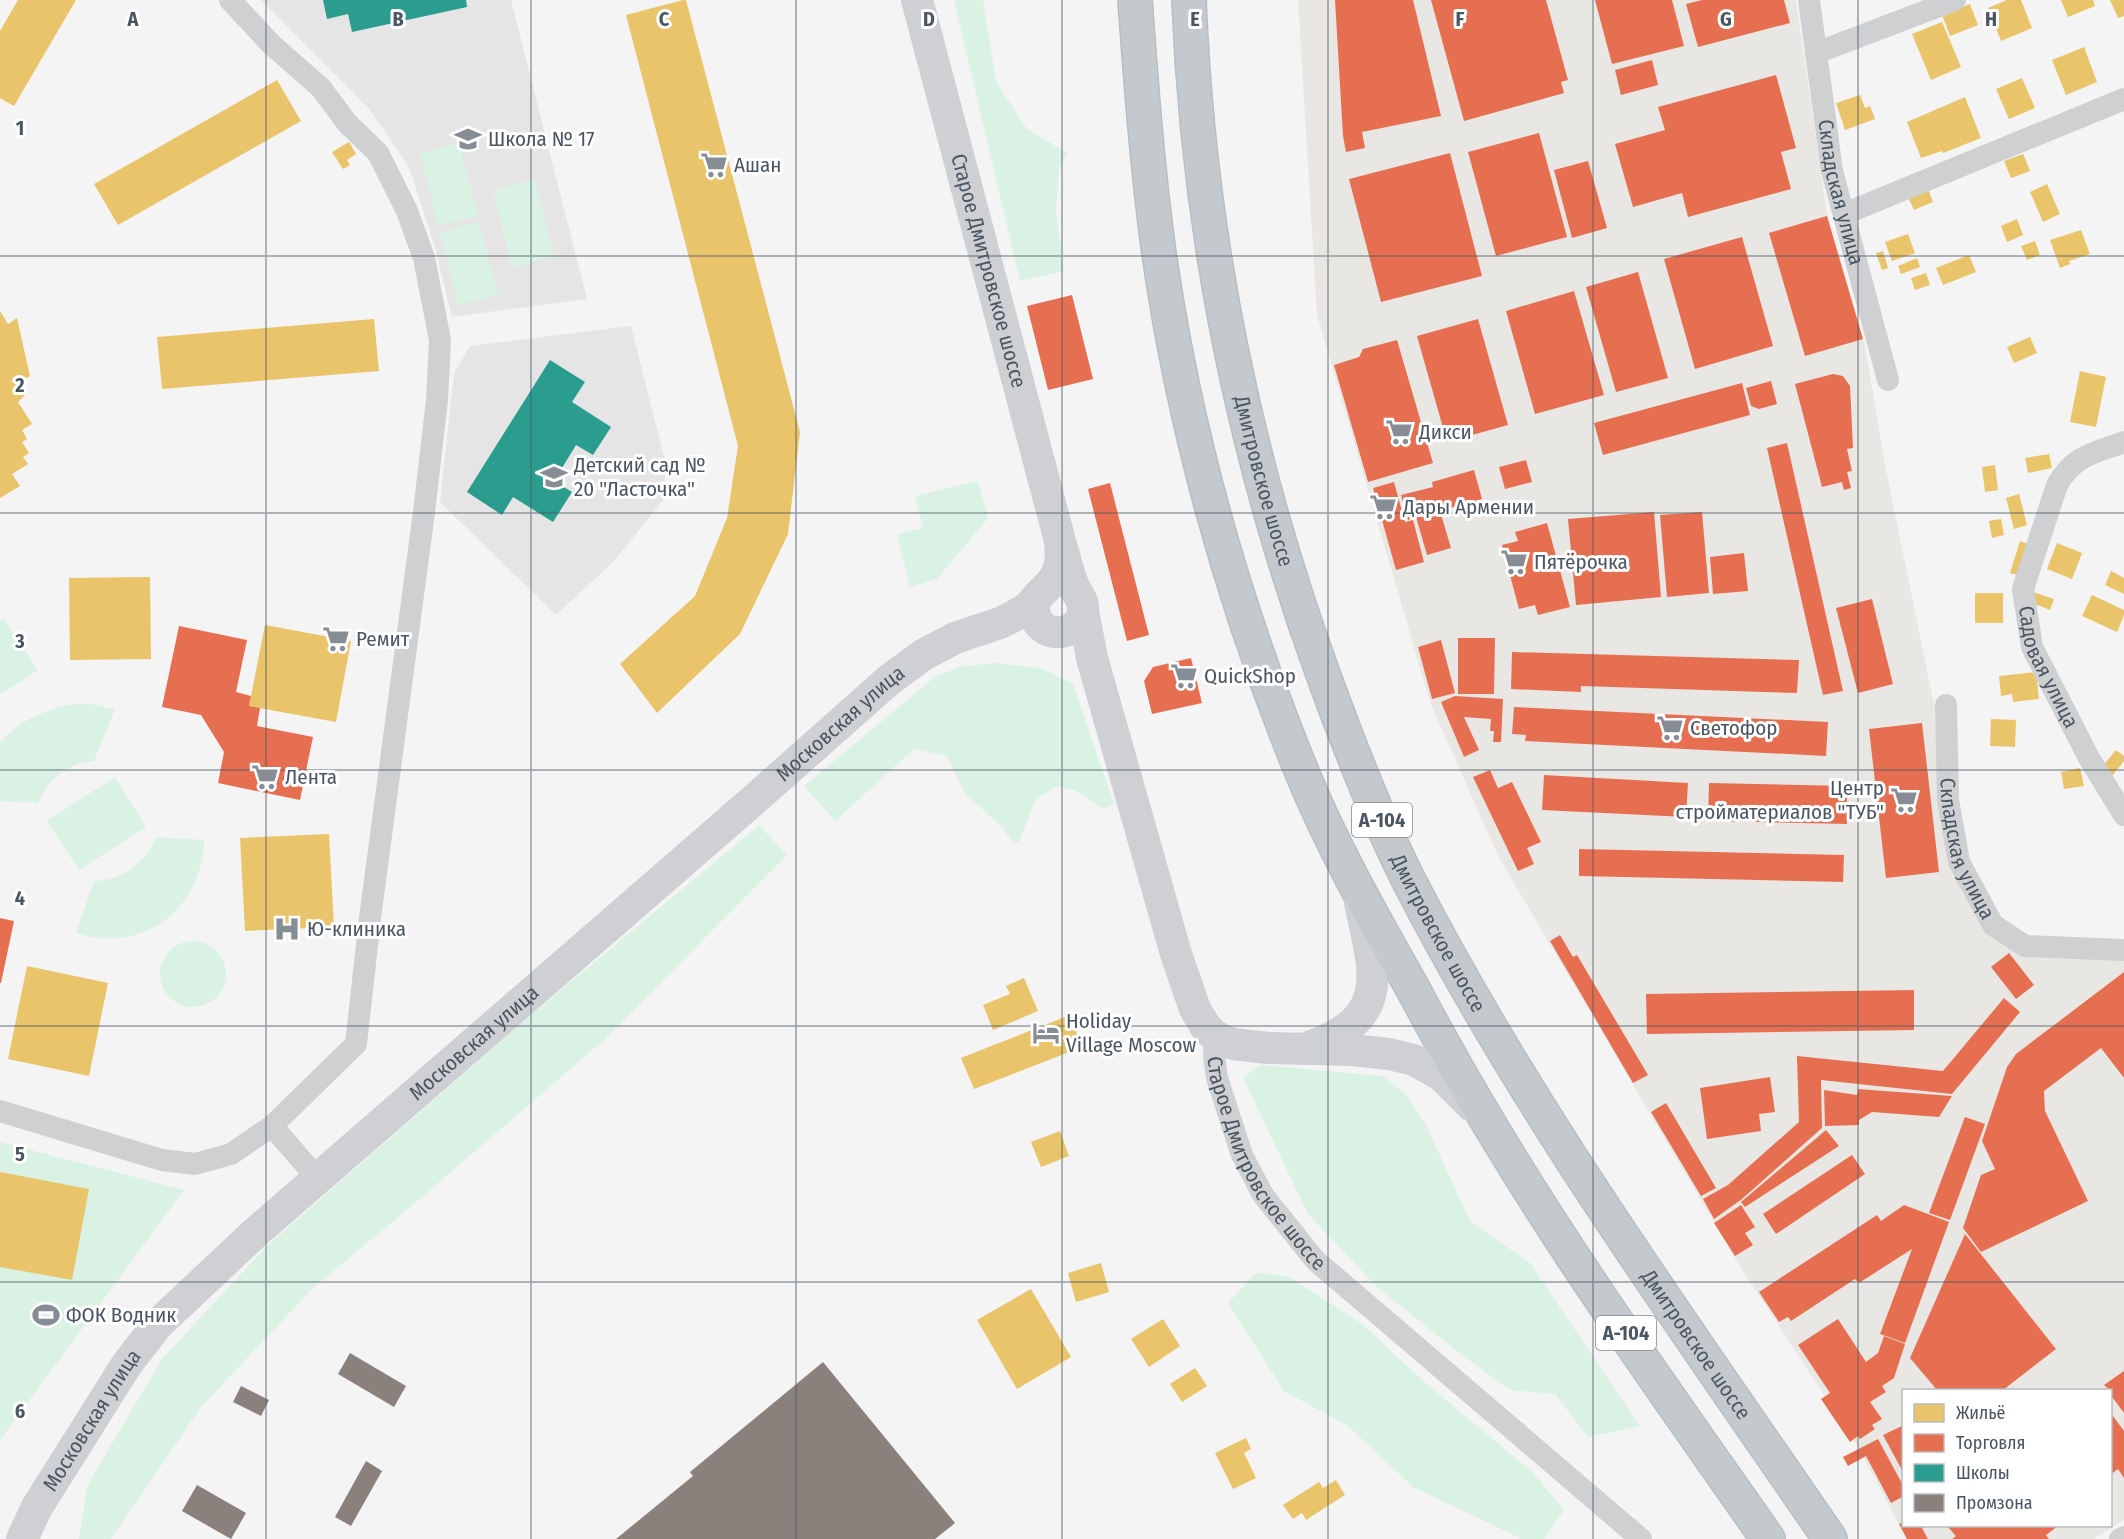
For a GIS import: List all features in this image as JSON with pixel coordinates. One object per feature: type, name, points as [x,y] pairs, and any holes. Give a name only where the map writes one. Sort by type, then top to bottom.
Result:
[{"type":"highway","name":"А-104","points":[[1135,0],[1146,137],[1159,247],[1178,359],[1212,506],[1252,637],[1302,771],[1358,892],[1489,1124],[1576,1260],[1768,1539]]},
{"type":"highway","name":"Дмитровское шоссе","points":[[1188,0],[1197,120],[1207,209],[1233,369],[1267,504],[1301,614],[1350,749],[1407,876],[1477,1006],[1613,1222],[1830,1539]]},
{"type":"main road","name":"Старое Дмитровское шоссе","points":[[917,0],[1060,541],[1061,561],[1056,576],[1059,608],[1092,658],[1176,954],[1195,1009],[1205,1026],[1215,1036]]},
{"type":"main road","name":"Московская улица","points":[[22,1539],[36,1507],[127,1364],[158,1324],[255,1233],[889,680],[923,655],[955,638],[1000,623],[1018,621],[1059,608]]},
{"type":"main road","name":"А-104","points":[[1303,1049],[1347,1030],[1362,1015],[1370,999],[1371,954],[1358,892]]},
{"type":"main road","name":"А-104","points":[[1215,1036],[1233,1044],[1389,1054],[1414,1060],[1441,1075],[1489,1124]]},
{"type":"street","points":[[0,1111],[162,1160],[195,1164],[231,1154],[272,1126],[356,1044],[370,918],[424,512],[437,400],[440,340],[424,258],[407,211],[378,153],[347,123],[321,88],[271,44],[230,0]]},
{"type":"street","name":"Складская улица","points":[[1809,0],[1833,171],[1888,380]]},
{"type":"street","points":[[1816,53],[1955,0]]},
{"type":"street","points":[[1844,214],[2124,99]]},
{"type":"street","name":"Садовая улица","points":[[2124,442],[2078,459],[2065,470],[2057,485],[2023,589],[2032,647],[2089,758],[2124,815]]},
{"type":"street","name":"Складская улица","points":[[1946,705],[1948,800],[1959,862],[1993,925],[2025,946],[2124,950]]},
{"type":"street","name":"Старое Дмитровское шоссе","points":[[1215,1036],[1214,1055],[1217,1078],[1242,1155],[1263,1195],[1308,1253],[1641,1539]]},
{"type":"street","points":[[272,1126],[318,1179]]},
{"type":"shaded area","name":"Школа № 17","points":[[261,0],[511,0],[587,299],[452,317],[435,247],[409,167],[370,110]]},
{"type":"shaded area","points":[[1298,0],[1796,0],[1827,214],[1865,346],[1886,470],[1935,709],[1939,804],[1951,872],[1988,932],[2124,957],[2124,1520],[2093,1539],[1907,1539],[1858,1447],[1738,1263],[1498,856],[1430,702],[1317,315]]},
{"type":"shaded area","name":"Детский сад № 20 \"Ласточка\"","points":[[631,326],[664,456],[665,498],[614,561],[556,615],[440,502],[454,374],[470,346]]},
{"type":"green space","points":[[954,0],[983,0],[996,82],[1027,129],[1067,153],[1059,170],[1056,210],[1064,271],[1020,281]]},
{"type":"green space","points":[[459,143],[478,216],[438,226],[420,153]]},
{"type":"green space","points":[[535,179],[554,256],[512,267],[493,190]]},
{"type":"green space","points":[[479,222],[498,295],[458,305],[440,232]]},
{"type":"green space","points":[[978,481],[988,518],[937,579],[910,587],[897,534],[923,528],[915,496]]},
{"type":"green space","points":[[4,619],[38,670],[0,695],[0,621]]},
{"type":"green space","points":[[997,663],[1041,668],[1073,684],[1114,804],[1104,809],[1076,791],[1057,786],[1036,799],[1019,841],[1014,844],[1002,827],[965,793],[947,756],[914,749],[835,821],[804,786],[936,676],[963,666]]},
{"type":"green space","points":[[75,704],[91,704],[115,709],[94,761],[75,765],[60,774],[47,786],[38,803],[0,801],[0,743],[24,722],[54,709]]},
{"type":"green space","points":[[115,777],[146,827],[79,870],[47,821]]},
{"type":"green space","points":[[759,825],[787,855],[604,1040],[313,1288],[201,1407],[111,1539],[79,1539],[87,1486],[162,1359],[267,1246],[524,1021]]},
{"type":"green space","points":[[156,837],[204,840],[201,865],[193,887],[180,906],[164,921],[145,931],[124,937],[101,938],[76,933],[94,881],[115,878],[132,869],[151,847]]},
{"type":"green space","points":[[199,941],[217,950],[224,961],[226,974],[224,987],[217,998],[206,1005],[187,1007],[169,998],[162,987],[160,968],[169,950],[180,943]]},
{"type":"green space","points":[[1260,1065],[1383,1076],[1406,1095],[1426,1125],[1470,1221],[1530,1263],[1640,1426],[1588,1437],[1555,1394],[1510,1390],[1378,1288],[1308,1214],[1243,1078]]},
{"type":"green space","name":"ФОК Водник","points":[[0,1142],[184,1190],[0,1440]]},
{"type":"green space","points":[[1256,1273],[1288,1276],[1361,1323],[1420,1378],[1533,1473],[1564,1510],[1544,1539],[1522,1539],[1413,1487],[1348,1426],[1284,1391],[1228,1303]]},
{"type":"building: Жильё","points":[[18,0],[76,0],[14,106],[0,98],[0,31]]},
{"type":"building: Жильё","points":[[686,0],[800,432],[788,534],[740,634],[657,713],[620,664],[695,596],[727,518],[738,446],[626,15]]},
{"type":"building: Жильё","points":[[2007,0],[2021,0],[2032,28],[2001,41],[1988,8]]},
{"type":"building: Жильё","points":[[2061,0],[2093,0],[2095,6],[2068,17]]},
{"type":"building: Жильё","points":[[2110,0],[2124,0],[2124,16],[2118,18]]},
{"type":"building: Жильё","points":[[1970,4],[1978,25],[1950,36],[1942,15]]},
{"type":"building: Жильё","points":[[1942,22],[1961,67],[1931,80],[1912,34]]},
{"type":"building: Жильё","points":[[2084,47],[2097,82],[2066,95],[2052,60]]},
{"type":"building: Жильё","points":[[2022,78],[2035,108],[2009,119],[1996,89]]},
{"type":"building: Жильё","points":[[277,80],[301,121],[118,225],[94,184]]},
{"type":"building: Жильё","points":[[1860,95],[1865,108],[1870,106],[1875,119],[1845,130],[1836,103]]},
{"type":"building: Жильё","points":[[1965,97],[1981,138],[1943,153],[1942,151],[1921,158],[1907,122]]},
{"type":"building: Жильё","points":[[349,142],[356,154],[347,160],[350,165],[343,169],[332,152]]},
{"type":"building: Жильё","points":[[2023,154],[2030,171],[2011,178],[2004,161]]},
{"type":"building: Жильё","points":[[2047,184],[2060,214],[2043,222],[2030,192]]},
{"type":"building: Жильё","points":[[1928,189],[1933,202],[1914,210],[1908,197]]},
{"type":"building: Жильё","points":[[2017,219],[2023,235],[2007,242],[2001,226]]},
{"type":"building: Жильё","points":[[2081,230],[2090,254],[2069,261],[2070,264],[2060,268],[2050,240]]},
{"type":"building: Жильё","points":[[1908,234],[1915,253],[1892,261],[1885,242]]},
{"type":"building: Жильё","points":[[2035,241],[2040,255],[2027,260],[2021,246]]},
{"type":"building: Жильё","points":[[1883,251],[1888,268],[1882,270],[1876,253]]},
{"type":"building: Жильё","points":[[1969,255],[1976,272],[1943,285],[1936,268]]},
{"type":"building: Жильё","points":[[1917,258],[1920,267],[1901,274],[1898,266]]},
{"type":"building: Жильё","points":[[1926,273],[1930,285],[1915,290],[1911,278]]},
{"type":"building: Жильё","points":[[0,311],[8,324],[17,318],[30,376],[21,381],[27,393],[18,402],[32,424],[22,430],[27,439],[22,442],[29,453],[23,457],[28,464],[12,474],[20,486],[0,498]]},
{"type":"building: Жильё","points":[[374,319],[379,371],[162,389],[157,337]]},
{"type":"building: Жильё","points":[[2030,337],[2037,353],[2014,363],[2007,347]]},
{"type":"building: Жильё","points":[[2080,371],[2106,377],[2096,427],[2070,422]]},
{"type":"building: Жильё","points":[[2049,454],[2052,468],[2028,473],[2025,458]]},
{"type":"building: Жильё","points":[[1995,465],[1998,490],[1985,492],[1982,467]]},
{"type":"building: Жильё","points":[[2019,494],[2027,525],[2014,529],[2006,498]]},
{"type":"building: Жильё","points":[[2001,519],[2004,535],[1992,538],[1989,521]]},
{"type":"building: Жильё","points":[[2020,541],[2028,544],[2018,575],[2010,573]]},
{"type":"building: Жильё","points":[[2057,543],[2082,553],[2072,579],[2047,569]]},
{"type":"building: Жильё","points":[[2111,571],[2124,578],[2124,594],[2105,585]]},
{"type":"building: Жильё","points":[[150,577],[151,659],[70,660],[69,578]]},
{"type":"building: Жильё","points":[[2033,592],[2054,599],[2050,610],[2030,602]]},
{"type":"building: Жильё","points":[[1975,593],[2003,593],[2003,623],[1975,623]]},
{"type":"building: Жильё","points":[[2092,595],[2124,610],[2117,632],[2082,616]]},
{"type":"building: Жильё","points":[[265,625],[351,641],[336,722],[249,706]]},
{"type":"building: Жильё","points":[[2036,672],[2039,699],[2013,702],[2012,694],[2001,696],[1999,676]]},
{"type":"building: Жильё","points":[[1991,719],[2016,720],[2015,747],[1990,746]]},
{"type":"building: Жильё","points":[[2116,750],[2124,756],[2124,761],[2112,776],[2102,767]]},
{"type":"building: Жильё","points":[[2080,768],[2084,786],[2064,789],[2061,772]]},
{"type":"building: Жильё","points":[[329,834],[334,927],[245,931],[240,838]]},
{"type":"building: Жильё","points":[[27,966],[108,983],[89,1076],[8,1059]]},
{"type":"building: Жильё","points":[[1024,978],[1038,1011],[993,1030],[983,1005],[1010,994],[1006,986]]},
{"type":"building: Жильё","points":[[1070,1015],[1082,1047],[974,1089],[961,1058]]},
{"type":"building: Жильё","points":[[1060,1131],[1069,1156],[1041,1167],[1031,1142]]},
{"type":"building: Жильё","points":[[0,1172],[89,1189],[72,1280],[0,1267]]},
{"type":"building: Жильё","points":[[1101,1263],[1109,1292],[1076,1302],[1068,1273]]},
{"type":"building: Жильё","points":[[1031,1289],[1071,1357],[1017,1389],[977,1320]]},
{"type":"building: Жильё","points":[[1163,1319],[1180,1346],[1149,1367],[1131,1339]]},
{"type":"building: Жильё","points":[[1195,1368],[1207,1386],[1182,1402],[1170,1384]]},
{"type":"building: Жильё","points":[[1246,1438],[1251,1449],[1244,1453],[1256,1478],[1233,1489],[1215,1453]]},
{"type":"building: Жильё","points":[[1336,1480],[1345,1495],[1306,1520],[1302,1513],[1293,1519],[1283,1505],[1319,1482],[1323,1488]]},
{"type":"building: Торговля","points":[[1335,0],[1413,0],[1441,116],[1362,132],[1365,148],[1346,152],[1343,136]]},
{"type":"building: Торговля","points":[[1431,0],[1546,0],[1568,80],[1561,82],[1564,93],[1464,121]]},
{"type":"building: Торговля","points":[[1595,0],[1672,0],[1684,46],[1612,64]]},
{"type":"building: Торговля","points":[[1702,0],[1784,0],[1790,23],[1698,47],[1686,4]]},
{"type":"building: Торговля","points":[[1652,60],[1658,85],[1621,95],[1615,70]]},
{"type":"building: Торговля","points":[[1776,75],[1796,148],[1781,152],[1791,189],[1688,217],[1682,193],[1633,207],[1615,144],[1665,130],[1658,107]]},
{"type":"building: Торговля","points":[[1539,133],[1567,237],[1496,256],[1468,152]]},
{"type":"building: Торговля","points":[[1450,153],[1482,276],[1381,302],[1349,179]]},
{"type":"building: Торговля","points":[[1588,161],[1607,228],[1572,238],[1554,170]]},
{"type":"building: Торговля","points":[[1827,216],[1863,339],[1805,356],[1769,233]]},
{"type":"building: Торговля","points":[[1742,237],[1773,346],[1695,369],[1664,259]]},
{"type":"building: Торговля","points":[[1638,272],[1668,378],[1616,392],[1586,287]]},
{"type":"building: Торговля","points":[[1574,291],[1604,395],[1535,414],[1506,311]]},
{"type":"building: Торговля","points":[[1072,295],[1093,379],[1048,390],[1027,306]]},
{"type":"building: Торговля","points":[[1478,319],[1508,425],[1447,442],[1417,336]]},
{"type":"building: Торговля","points":[[1397,340],[1433,463],[1368,482],[1334,365],[1359,357],[1363,349]]},
{"type":"building: Торговля","points":[[1833,374],[1843,376],[1850,386],[1853,448],[1847,449],[1852,471],[1847,472],[1851,488],[1844,490],[1842,482],[1822,487],[1795,384]]},
{"type":"building: Торговля","points":[[1771,381],[1777,404],[1759,409],[1751,406],[1746,388]]},
{"type":"building: Торговля","points":[[1742,383],[1750,415],[1603,455],[1594,423]]},
{"type":"building: Торговля","points":[[1787,443],[1843,691],[1823,695],[1767,448]]},
{"type":"building: Торговля","points":[[1526,460],[1532,482],[1505,489],[1499,467]]},
{"type":"building: Торговля","points":[[1474,470],[1482,499],[1440,511],[1451,548],[1427,555],[1416,517],[1408,520],[1401,495],[1433,487],[1432,482]]},
{"type":"building: Торговля","points":[[1394,482],[1405,522],[1413,520],[1424,562],[1396,570],[1373,488]]},
{"type":"building: Торговля","points":[[1110,483],[1149,635],[1127,641],[1088,489]]},
{"type":"building: Торговля","points":[[1654,512],[1661,597],[1576,605],[1568,519]]},
{"type":"building: Торговля","points":[[1702,512],[1709,593],[1667,597],[1660,515]]},
{"type":"building: Торговля","points":[[1547,523],[1570,607],[1538,615],[1535,605],[1519,609],[1502,545],[1518,541],[1515,532]]},
{"type":"building: Торговля","points":[[1744,553],[1748,591],[1713,594],[1710,557]]},
{"type":"building: Торговля","points":[[1872,599],[1893,684],[1858,693],[1836,608]]},
{"type":"building: Торговля","points":[[179,626],[247,640],[236,692],[251,696],[249,706],[260,708],[257,726],[313,737],[300,800],[218,783],[224,752],[201,715],[162,707]]},
{"type":"building: Торговля","points":[[1458,638],[1495,638],[1494,694],[1458,694]]},
{"type":"building: Торговля","points":[[1441,640],[1455,693],[1432,699],[1418,647]]},
{"type":"building: Торговля","points":[[1512,652],[1799,660],[1797,693],[1581,686],[1581,692],[1511,689]]},
{"type":"building: Торговля","points":[[1191,658],[1202,703],[1152,714],[1144,681],[1153,667]]},
{"type":"building: Торговля","points":[[1455,696],[1503,699],[1501,742],[1493,742],[1494,731],[1490,731],[1491,719],[1464,717],[1479,750],[1464,757],[1441,702]]},
{"type":"building: Торговля","name":"Светофор","points":[[1514,707],[1828,722],[1826,756],[1525,741],[1526,735],[1512,734]]},
{"type":"building: Торговля","name":"Центр стройматериалов \"ТУБ\"","points":[[1922,723],[1939,872],[1886,878],[1869,729]]},
{"type":"building: Торговля","points":[[1490,770],[1498,788],[1512,782],[1541,842],[1527,848],[1534,864],[1518,871],[1473,777]]},
{"type":"building: Торговля","points":[[1544,775],[1688,783],[1686,817],[1542,810]]},
{"type":"building: Торговля","points":[[1709,783],[1847,786],[1847,824],[1708,821]]},
{"type":"building: Торговля","points":[[1579,849],[1844,855],[1843,882],[1579,876]]},
{"type":"building: Торговля","points":[[0,918],[14,921],[1,983],[0,983]]},
{"type":"building: Торговля","points":[[1560,935],[1573,957],[1577,955],[1648,1075],[1633,1083],[1550,941]]},
{"type":"building: Торговля","points":[[2009,953],[2034,985],[2016,999],[1991,967]]},
{"type":"building: Торговля","points":[[2124,972],[2124,1078],[2101,1048],[2044,1091],[2045,1111],[2088,1201],[1981,1252],[1963,1228],[1981,1175],[1995,1169],[1982,1141],[2007,1067],[2016,1054]]},
{"type":"building: Торговля","points":[[1914,990],[1914,1030],[1647,1034],[1646,994]]},
{"type":"building: Торговля","points":[[2004,998],[2020,1012],[1952,1094],[1821,1080],[1822,1128],[1742,1199],[1714,1219],[1703,1199],[1728,1185],[1799,1122],[1797,1056],[1943,1071]]},
{"type":"building: Торговля","points":[[1770,1077],[1775,1112],[1759,1114],[1761,1131],[1707,1139],[1700,1088]]},
{"type":"building: Торговля","points":[[1858,1089],[1952,1096],[1939,1117],[1872,1112],[1859,1120],[1859,1125],[1825,1126],[1824,1090],[1857,1095]]},
{"type":"building: Торговля","points":[[1666,1103],[1716,1188],[1701,1196],[1651,1112]]},
{"type":"building: Торговля","points":[[1965,1117],[1985,1124],[1950,1220],[1929,1213]]},
{"type":"building: Торговля","points":[[1826,1130],[1839,1146],[1745,1207],[1741,1202]]},
{"type":"building: Торговля","points":[[1852,1155],[1865,1174],[1776,1234],[1763,1214]]},
{"type":"building: Торговля","points":[[1741,1205],[1755,1227],[1745,1233],[1753,1245],[1735,1256],[1714,1223]]},
{"type":"building: Торговля","points":[[1904,1205],[1949,1222],[1905,1343],[1880,1334],[1912,1249],[1859,1283],[1855,1279],[1791,1321],[1788,1317],[1779,1322],[1759,1292],[1877,1215],[1881,1221]]},
{"type":"building: Торговля","points":[[1965,1234],[2056,1349],[2004,1389],[1936,1389],[1910,1358]]},
{"type":"building: Торговля","points":[[1838,1319],[1866,1362],[1878,1353],[1884,1336],[1905,1344],[1894,1378],[1882,1386],[1886,1392],[1870,1402],[1882,1419],[1872,1425],[1875,1429],[1860,1439],[1858,1436],[1850,1442],[1821,1399],[1830,1393],[1798,1345]]},
{"type":"building: Торговля","points":[[2124,1371],[2124,1413],[2112,1397],[2112,1389],[2104,1385]]},
{"type":"building: Торговля","points":[[2112,1415],[2124,1431],[2124,1478],[2118,1469],[2112,1474]]},
{"type":"building: Торговля","points":[[1902,1426],[1902,1470],[1883,1435]]},
{"type":"building: Торговля","points":[[1878,1439],[1902,1483],[1902,1497],[1891,1503],[1866,1456],[1848,1466],[1843,1457]]},
{"type":"building: Торговля","points":[[1902,1523],[1902,1527],[1922,1527],[1928,1539],[1907,1539],[1899,1524]]},
{"type":"building: Торговля","points":[[1948,1527],[2057,1527],[2046,1535],[2049,1539],[1952,1539],[1956,1536]]},
{"type":"building: Школы","points":[[323,0],[466,0],[467,7],[352,32],[348,14],[327,19]]},
{"type":"building: Школы","points":[[550,360],[585,382],[572,402],[611,427],[593,455],[576,445],[554,481],[572,492],[553,522],[513,497],[502,515],[467,492]]},
{"type":"building: Промзона","points":[[350,1353],[406,1386],[394,1407],[338,1374]]},
{"type":"building: Промзона","points":[[823,1362],[955,1523],[935,1539],[616,1539],[693,1476],[690,1472]]},
{"type":"building: Промзона","points":[[241,1386],[269,1400],[261,1416],[233,1402]]},
{"type":"building: Промзона","points":[[366,1461],[382,1471],[351,1526],[335,1517]]},
{"type":"building: Промзона","points":[[197,1485],[246,1513],[231,1539],[182,1511]]},
{"type":"place","name":"Школа № 17","points":[[468,139]]},
{"type":"place","name":"Ашан","points":[[714,165]]},
{"type":"place","name":"Дикси","points":[[1399,432]]},
{"type":"place","name":"Детский сад № 20 \"Ласточка\"","points":[[554,477]]},
{"type":"place","name":"Дары Армении","points":[[1383,507]]},
{"type":"place","name":"Пятёрочка","points":[[1514,562]]},
{"type":"place","name":"Ремит","points":[[336,639]]},
{"type":"place","name":"QuickShop","points":[[1184,676]]},
{"type":"place","name":"Светофор","points":[[1670,728]]},
{"type":"place","name":"Лента","points":[[265,777]]},
{"type":"place","name":"Центр стройматериалов \"ТУБ\"","points":[[1904,800]]},
{"type":"place","name":"Ю-клиника","points":[[287,929]]},
{"type":"place","name":"Holiday Village Moscow","points":[[1046,1033]]},
{"type":"place","name":"ФОК Водник","points":[[46,1315]]}]
